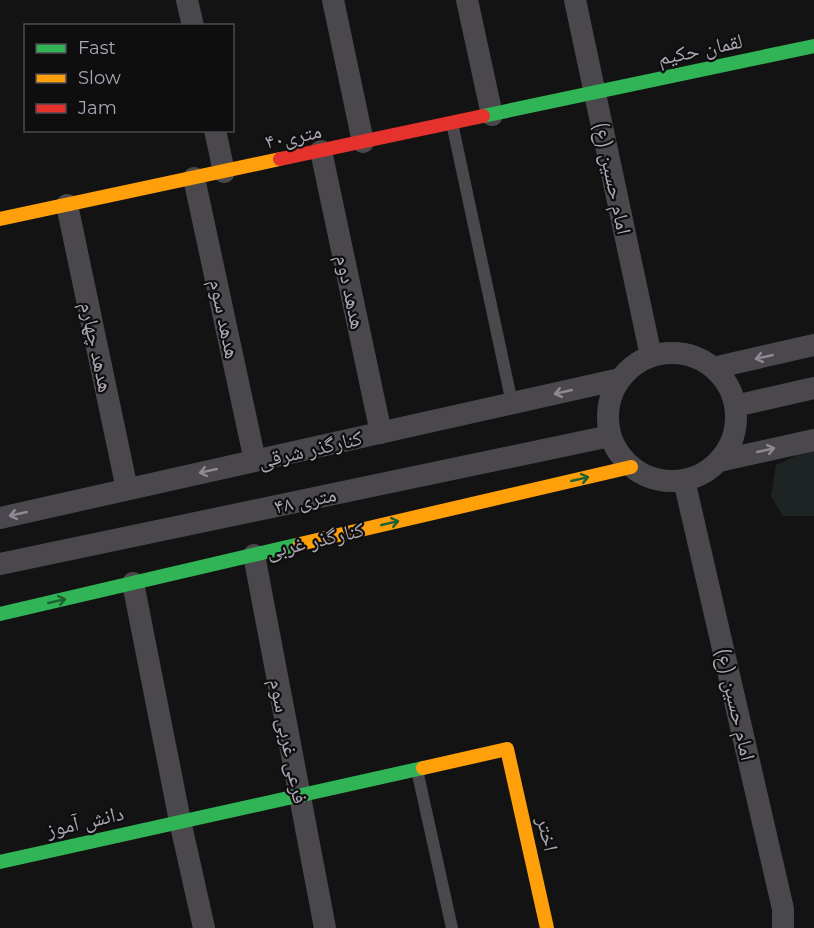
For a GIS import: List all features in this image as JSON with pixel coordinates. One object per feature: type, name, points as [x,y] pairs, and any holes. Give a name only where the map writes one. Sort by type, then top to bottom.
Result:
[{"type":"street","points":[[188,0],[193,24]]},
{"type":"street","points":[[333,0],[363,142]]},
{"type":"street","points":[[467,0],[492,115]]},
{"type":"street","name":"امام حسین (ع)","points":[[575,0],[651,356]]},
{"type":"street","name":"لقمان حکیم","points":[[594,93],[814,46]]},
{"type":"street","name":"۴۰متری","points":[[0,219],[594,93]]},
{"type":"street","points":[[215,132],[224,172]]},
{"type":"street","name":"هدهد دوم","points":[[321,151],[381,433]]},
{"type":"street","name":"هدهد سوم","points":[[194,178],[255,461]]},
{"type":"street","name":"هدهد چهارم","points":[[67,205],[127,489]]},
{"type":"street","points":[[713,368],[814,345]]},
{"type":"street","points":[[672,353],[694,357],[713,368],[727,385],[735,406],[735,426],[730,445],[718,461],[703,474],[684,480],[666,481],[647,477],[631,467],[618,453],[610,435],[608,416],[611,397],[620,379],[633,365],[651,356],[672,353]]},
{"type":"street","name":"کنارگذر شرقی","points":[[0,518],[620,379]]},
{"type":"street","points":[[735,406],[814,388]]},
{"type":"street","name":"۴۸ متری","points":[[0,564],[610,435]]},
{"type":"street","points":[[718,461],[814,440]]},
{"type":"street","name":"کنارگذر غربی","points":[[0,614],[631,467]]},
{"type":"street","name":"امام حسین (ع)","points":[[684,480],[783,909],[783,928]]},
{"type":"street","name":"فرعی غربی سوم","points":[[254,555],[325,928]]},
{"type":"street","points":[[133,583],[204,928]]},
{"type":"street","name":"دانش آموز","points":[[0,862],[507,748]]},
{"type":"street","name":"اختر","points":[[507,748],[547,928]]},
{"type":"lane","points":[[452,123],[512,403]]},
{"type":"lane","points":[[417,768],[452,928]]},
{"type":"shaded area","points":[[814,447],[814,516],[783,516],[771,496],[776,465]]},
{"type":"traffic: fast","points":[[483,116],[814,46]]},
{"type":"traffic: fast","points":[[0,614],[300,544]]},
{"type":"traffic: fast","points":[[0,862],[423,768]]},
{"type":"traffic: slow","points":[[0,219],[280,159]]},
{"type":"traffic: slow","points":[[300,544],[631,467]]},
{"type":"traffic: slow","points":[[423,768],[507,749],[547,928]]},
{"type":"traffic: jam","points":[[280,159],[483,116]]}]
